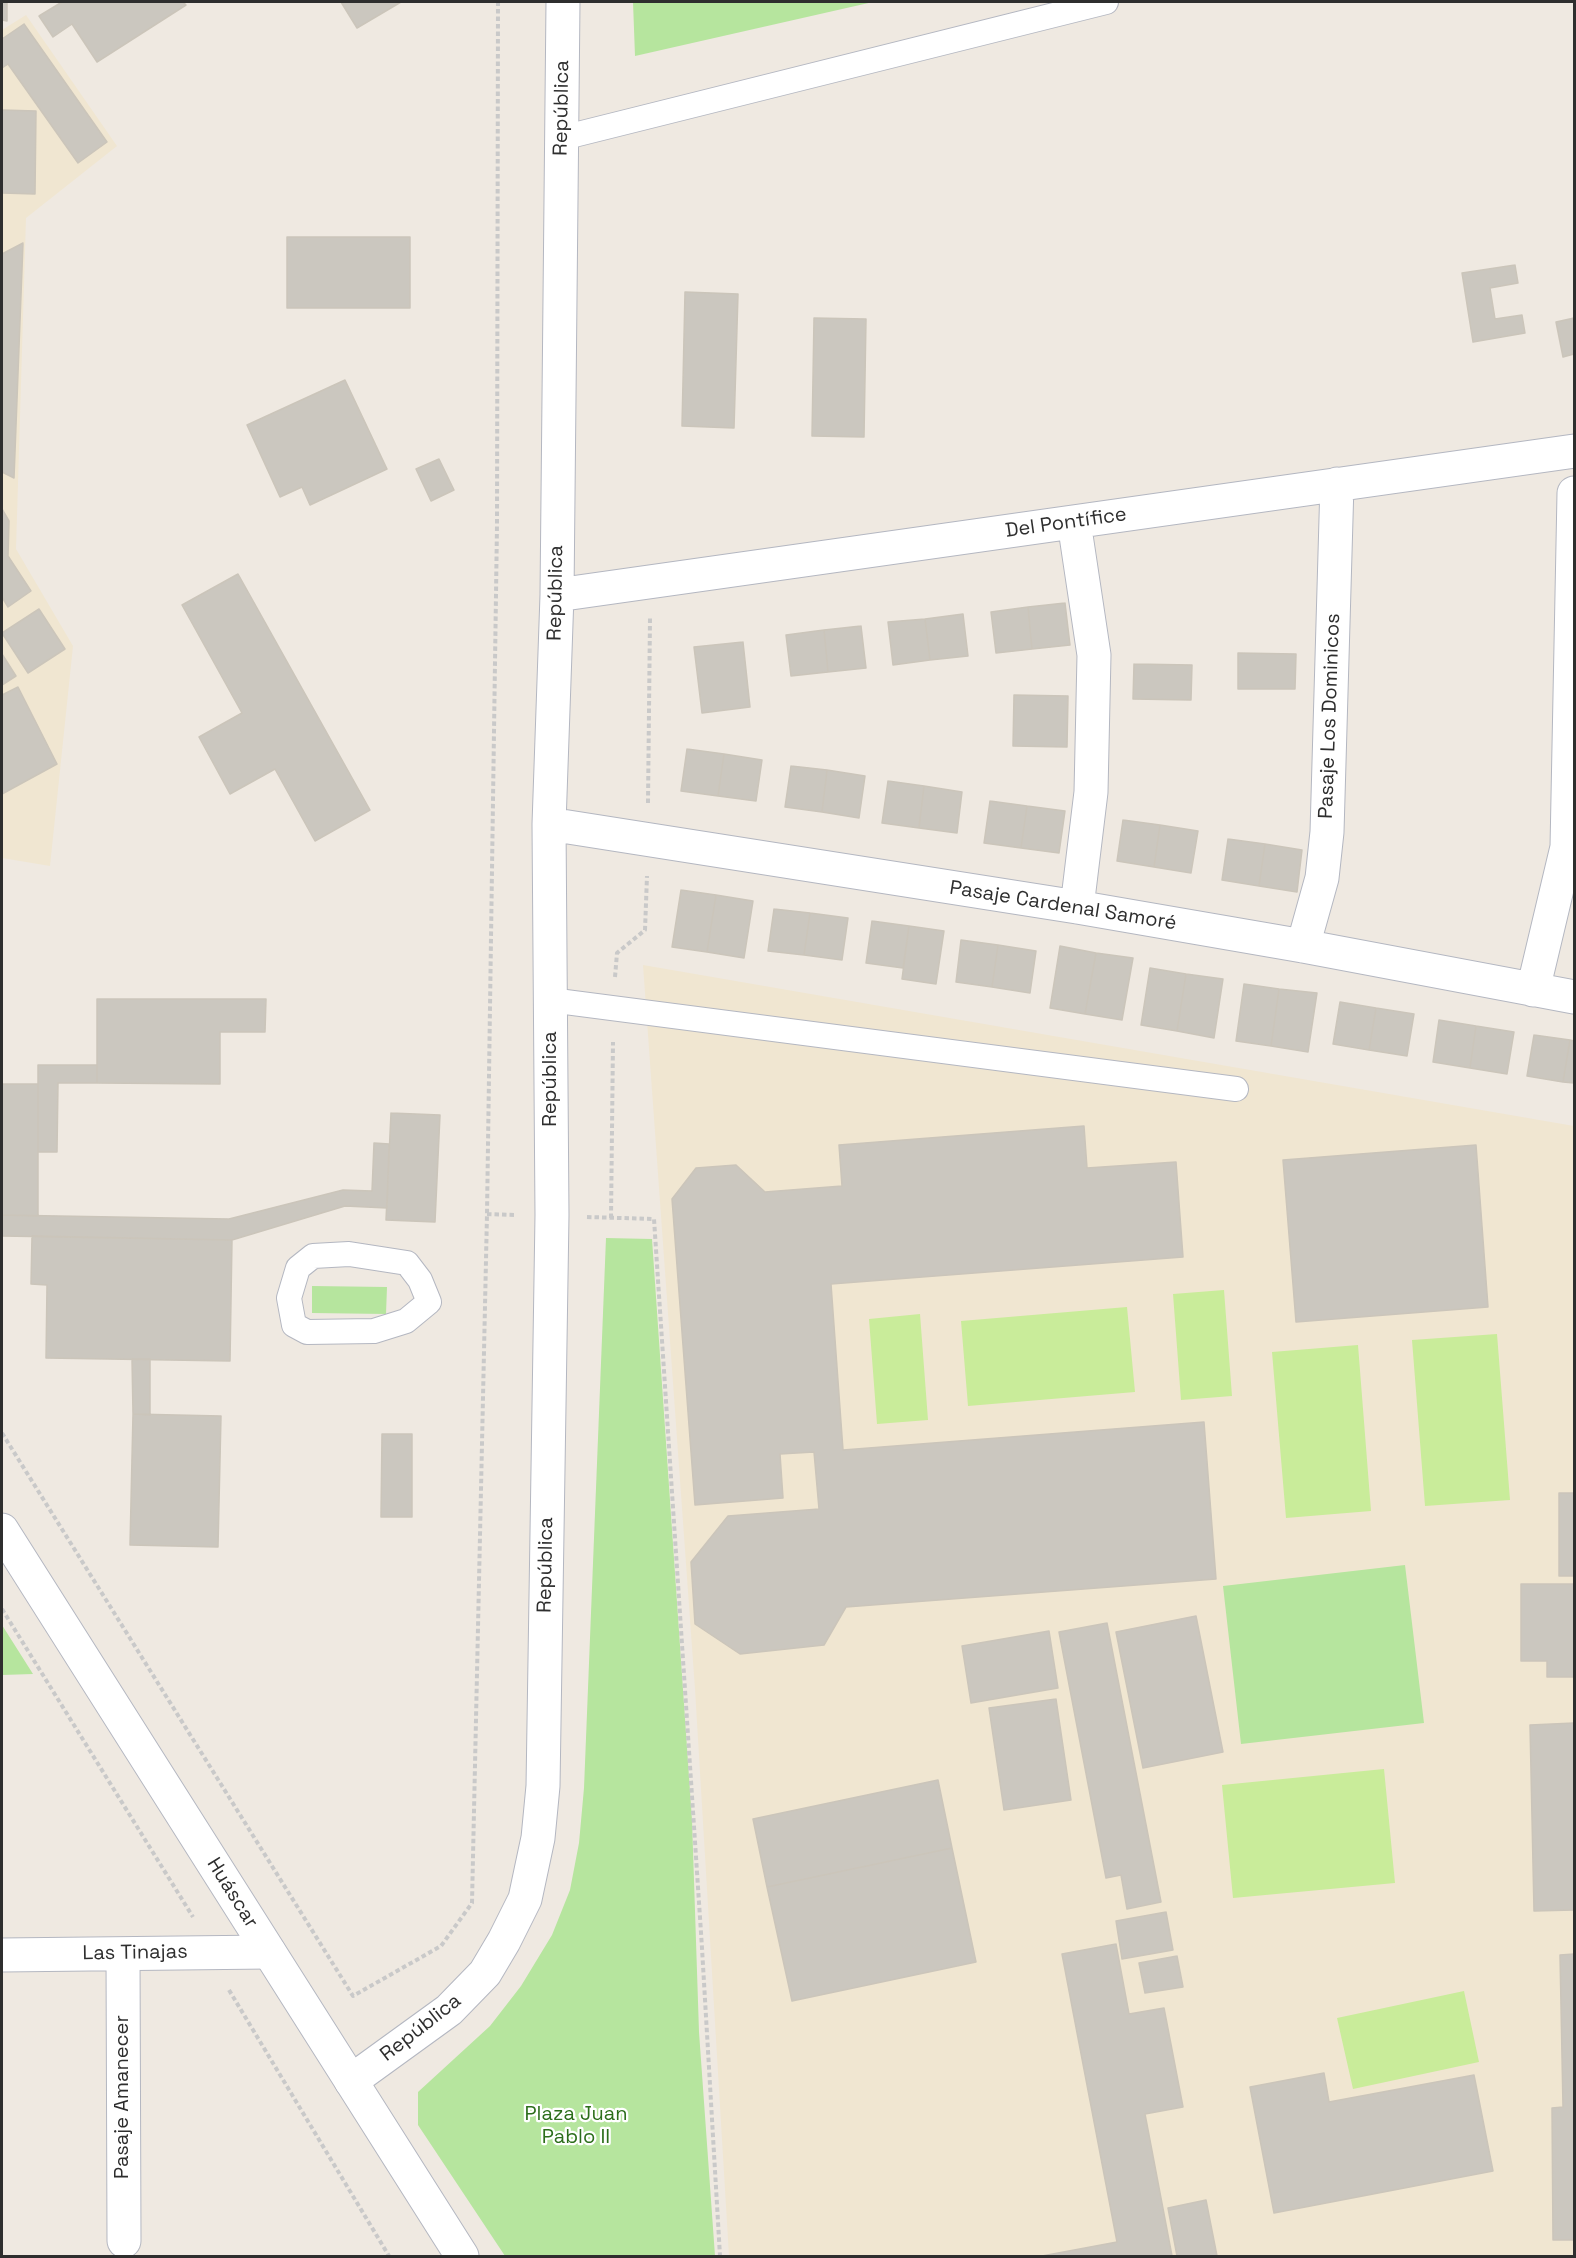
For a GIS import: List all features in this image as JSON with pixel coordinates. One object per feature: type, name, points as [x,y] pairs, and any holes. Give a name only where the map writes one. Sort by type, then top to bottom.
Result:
[{"type":"street","name":"República","points":[[351,2081],[448,2010],[485,1973],[525,1899],[538,1838],[543,1786],[551,1249],[549,824],[557,595],[563,2]]},
{"type":"street","name":"Del Pontífice","points":[[557,595],[1575,451]]},
{"type":"street","name":"Pasaje Los Dominicos","points":[[1303,946],[1322,878],[1327,832],[1337,484]]},
{"type":"street","points":[[1533,990],[1567,848],[1575,493]]},
{"type":"street","points":[[1074,522],[1094,655],[1091,792],[1077,907]]},
{"type":"street","name":"Pasaje Cardenal Samoré","points":[[549,824],[1077,907],[1303,946],[1575,997]]},
{"type":"street","name":"Huáscar","points":[[2,1530],[462,2256]]},
{"type":"street","name":"Las Tinajas","points":[[2,1955],[269,1952]]},
{"type":"street","name":"Pasaje Amanecer","points":[[123,1954],[124,2241]]},
{"type":"lane","points":[[562,138],[1106,2]]},
{"type":"lane","points":[[550,1000],[1236,1089]]},
{"type":"lane","points":[[349,1254],[407,1263],[420,1280],[429,1302],[406,1322],[374,1331],[307,1332],[294,1325],[289,1298],[297,1268],[313,1256],[349,1254]]},
{"type":"path","points":[[2,1433],[353,1996],[441,1946],[472,1903],[487,1214],[497,537],[498,2]]},
{"type":"path","points":[[611,1218],[613,1007],[617,953],[645,930],[651,582]]},
{"type":"path","points":[[654,1219],[720,2256]]},
{"type":"shaded area","points":[[26,15],[117,146],[26,218],[16,549],[73,646],[50,866],[2,858],[2,30]]},
{"type":"shaded area","points":[[643,965],[1574,1126],[1574,2256],[729,2256],[695,1689]]},
{"type":"green space","points":[[633,2],[873,2],[635,56]]},
{"type":"green space","name":"Plaza Juan Pablo II","points":[[606,1238],[652,1239],[692,1820],[699,2032],[715,2256],[505,2256],[418,2125],[418,2092],[490,2026],[521,1986],[552,1935],[570,1890],[579,1843],[584,1788]]},
{"type":"green space","points":[[312,1286],[387,1287],[386,1314],[312,1313]]},
{"type":"green space","points":[[1224,1290],[1232,1396],[1181,1400],[1173,1294]]},
{"type":"green space","points":[[1127,1307],[1135,1392],[968,1406],[961,1321]]},
{"type":"green space","points":[[920,1314],[928,1420],[877,1424],[869,1319]]},
{"type":"green space","points":[[1497,1334],[1510,1500],[1425,1506],[1412,1340]]},
{"type":"green space","points":[[1358,1345],[1371,1511],[1286,1518],[1272,1352]]},
{"type":"green space","points":[[1405,1565],[1424,1723],[1241,1744],[1223,1586]]},
{"type":"green space","points":[[2,1625],[33,1674],[2,1675]]},
{"type":"green space","points":[[1384,1769],[1395,1883],[1233,1898],[1222,1785]]},
{"type":"green space","points":[[1464,1991],[1479,2062],[1353,2089],[1337,2018]]},
{"type":"building","points":[[2,2],[7,2],[7,21],[2,20]]},
{"type":"building","points":[[62,2],[183,2],[186,5],[97,62],[72,24],[53,37],[39,16]]},
{"type":"building","points":[[341,2],[401,2],[357,28]]},
{"type":"building","points":[[24,24],[107,142],[78,163],[8,64],[2,68],[2,39]]},
{"type":"building","points":[[2,110],[36,111],[35,194],[2,193]]},
{"type":"building","points":[[287,237],[410,237],[410,308],[287,308]]},
{"type":"building","points":[[23,243],[14,478],[2,472],[2,254]]},
{"type":"building","points":[[1515,265],[1518,283],[1490,288],[1495,319],[1522,315],[1525,333],[1473,342],[1462,273]]},
{"type":"building","points":[[685,292],[738,294],[734,428],[682,426]]},
{"type":"building","points":[[814,318],[866,319],[864,437],[812,436]]},
{"type":"building","points":[[1574,318],[1574,354],[1563,357],[1556,322]]},
{"type":"building","points":[[345,380],[387,469],[310,505],[302,487],[280,497],[247,425]]},
{"type":"building","points":[[439,459],[454,490],[431,501],[416,469]]},
{"type":"building","points":[[2,509],[9,521],[8,556],[31,591],[8,607],[2,597]]},
{"type":"building","points":[[238,574],[370,810],[315,841],[275,769],[230,794],[199,737],[242,713],[182,605]]},
{"type":"building","points":[[1065,603],[1070,645],[1032,649],[1028,607]]},
{"type":"building","points":[[1028,607],[1032,649],[996,653],[991,612]]},
{"type":"building","points":[[39,609],[65,649],[28,673],[2,633]]},
{"type":"building","points":[[963,614],[968,656],[930,660],[925,619]]},
{"type":"building","points":[[925,619],[930,660],[893,665],[888,622]]},
{"type":"building","points":[[861,626],[866,668],[828,672],[824,630]]},
{"type":"building","points":[[824,630],[828,672],[791,676],[786,635]]},
{"type":"building","points":[[743,642],[750,707],[702,713],[694,647]]},
{"type":"building","points":[[1238,653],[1296,654],[1295,689],[1238,689]]},
{"type":"building","points":[[2,654],[16,676],[2,685]]},
{"type":"building","points":[[1134,664],[1192,665],[1191,700],[1133,699]]},
{"type":"building","points":[[18,687],[57,764],[2,794],[2,695]]},
{"type":"building","points":[[1014,695],[1068,696],[1067,747],[1013,746]]},
{"type":"building","points":[[687,749],[724,754],[718,796],[681,791]]},
{"type":"building","points":[[724,754],[762,760],[756,801],[718,796]]},
{"type":"building","points":[[791,766],[827,770],[822,812],[785,807]]},
{"type":"building","points":[[827,770],[865,776],[859,818],[822,812]]},
{"type":"building","points":[[888,781],[924,786],[919,828],[882,823]]},
{"type":"building","points":[[924,786],[962,792],[957,833],[919,828]]},
{"type":"building","points":[[990,801],[1027,806],[1021,848],[984,843]]},
{"type":"building","points":[[1027,806],[1065,811],[1059,853],[1021,848]]},
{"type":"building","points":[[1123,820],[1160,825],[1154,867],[1117,861]]},
{"type":"building","points":[[1160,825],[1198,831],[1191,873],[1154,867]]},
{"type":"building","points":[[1228,839],[1265,844],[1259,886],[1222,880]]},
{"type":"building","points":[[1265,844],[1302,850],[1297,892],[1259,886]]},
{"type":"building","points":[[681,890],[716,895],[707,952],[672,947]]},
{"type":"building","points":[[716,895],[753,901],[744,958],[707,952]]},
{"type":"building","points":[[774,909],[810,913],[804,955],[768,951]]},
{"type":"building","points":[[810,913],[848,918],[842,960],[804,955]]},
{"type":"building","points":[[872,921],[909,926],[903,968],[866,963]]},
{"type":"building","points":[[909,926],[944,931],[936,984],[902,979]]},
{"type":"building","points":[[961,940],[998,945],[992,987],[956,982]]},
{"type":"building","points":[[998,945],[1036,951],[1030,993],[992,987]]},
{"type":"building","points":[[1060,946],[1096,953],[1085,1014],[1050,1008]]},
{"type":"building","points":[[1096,953],[1133,958],[1122,1020],[1085,1014]]},
{"type":"building","points":[[1150,968],[1186,974],[1177,1031],[1141,1025]]},
{"type":"building","points":[[1186,974],[1223,979],[1214,1038],[1177,1031]]},
{"type":"building","points":[[1244,984],[1279,989],[1271,1046],[1236,1041]]},
{"type":"building","points":[[1279,989],[1317,993],[1308,1052],[1271,1046]]},
{"type":"building","points":[[97,999],[266,999],[265,1032],[220,1032],[220,1084],[97,1083]]},
{"type":"building","points":[[1340,1002],[1376,1008],[1369,1050],[1333,1044]]},
{"type":"building","points":[[1376,1008],[1414,1014],[1407,1056],[1369,1050]]},
{"type":"building","points":[[1439,1020],[1476,1026],[1470,1068],[1433,1062]]},
{"type":"building","points":[[1476,1026],[1514,1032],[1507,1074],[1470,1068]]},
{"type":"building","points":[[1534,1035],[1570,1040],[1563,1082],[1527,1076]]},
{"type":"building","points":[[1570,1040],[1574,1041],[1574,1083],[1563,1082]]},
{"type":"building","points":[[38,1065],[97,1065],[97,1083],[58,1083],[57,1152],[38,1152]]},
{"type":"building","points":[[2,1084],[38,1084],[38,1216],[2,1215]]},
{"type":"building","points":[[391,1113],[440,1115],[435,1222],[386,1220]]},
{"type":"building","points":[[1084,1126],[1087,1168],[1176,1162],[1183,1257],[831,1284],[843,1450],[1204,1422],[1216,1579],[846,1607],[824,1645],[740,1654],[695,1624],[691,1562],[728,1516],[819,1509],[814,1452],[780,1454],[783,1498],[695,1505],[672,1199],[696,1168],[736,1165],[765,1192],[842,1186],[839,1145]]},
{"type":"building","points":[[374,1143],[389,1144],[387,1208],[345,1206],[232,1240],[2,1236],[2,1215],[229,1219],[343,1190],[372,1191]]},
{"type":"building","points":[[1476,1145],[1488,1307],[1296,1322],[1283,1160]]},
{"type":"building","points":[[32,1236],[232,1240],[230,1361],[46,1358],[47,1285],[31,1284]]},
{"type":"building","points":[[132,1359],[150,1359],[150,1415],[133,1414]]},
{"type":"building","points":[[133,1414],[221,1416],[218,1547],[130,1545]]},
{"type":"building","points":[[382,1434],[412,1434],[412,1517],[381,1517]]},
{"type":"building","points":[[1559,1493],[1574,1493],[1574,1576],[1559,1576]]},
{"type":"building","points":[[1521,1584],[1574,1584],[1574,1677],[1547,1677],[1547,1661],[1521,1661]]},
{"type":"building","points":[[1196,1616],[1223,1752],[1143,1768],[1116,1632]]},
{"type":"building","points":[[1107,1623],[1161,1902],[1127,1909],[1121,1875],[1106,1878],[1059,1632]]},
{"type":"building","points":[[1049,1631],[1058,1688],[971,1703],[962,1646]]},
{"type":"building","points":[[1056,1699],[1071,1800],[1004,1810],[989,1708]]},
{"type":"building","points":[[1574,1723],[1574,1910],[1534,1911],[1530,1725]]},
{"type":"building","points":[[938,1780],[952,1848],[767,1887],[753,1819]]},
{"type":"building","points":[[952,1848],[976,1962],[792,2001],[767,1887]]},
{"type":"building","points":[[1166,1912],[1173,1950],[1122,1959],[1116,1921]]},
{"type":"building","points":[[1116,1944],[1129,2014],[1164,2008],[1183,2107],[1145,2114],[1172,2256],[1042,2256],[1117,2242],[1062,1954]]},
{"type":"building","points":[[1574,1954],[1574,2240],[1553,2240],[1552,2108],[1563,2107],[1560,1955]]},
{"type":"building","points":[[1177,1956],[1183,1987],[1145,1993],[1139,1963]]},
{"type":"building","points":[[1324,2073],[1329,2102],[1474,2075],[1493,2171],[1274,2213],[1250,2087]]},
{"type":"building","points":[[1206,2200],[1217,2256],[1177,2256],[1168,2208]]}]
